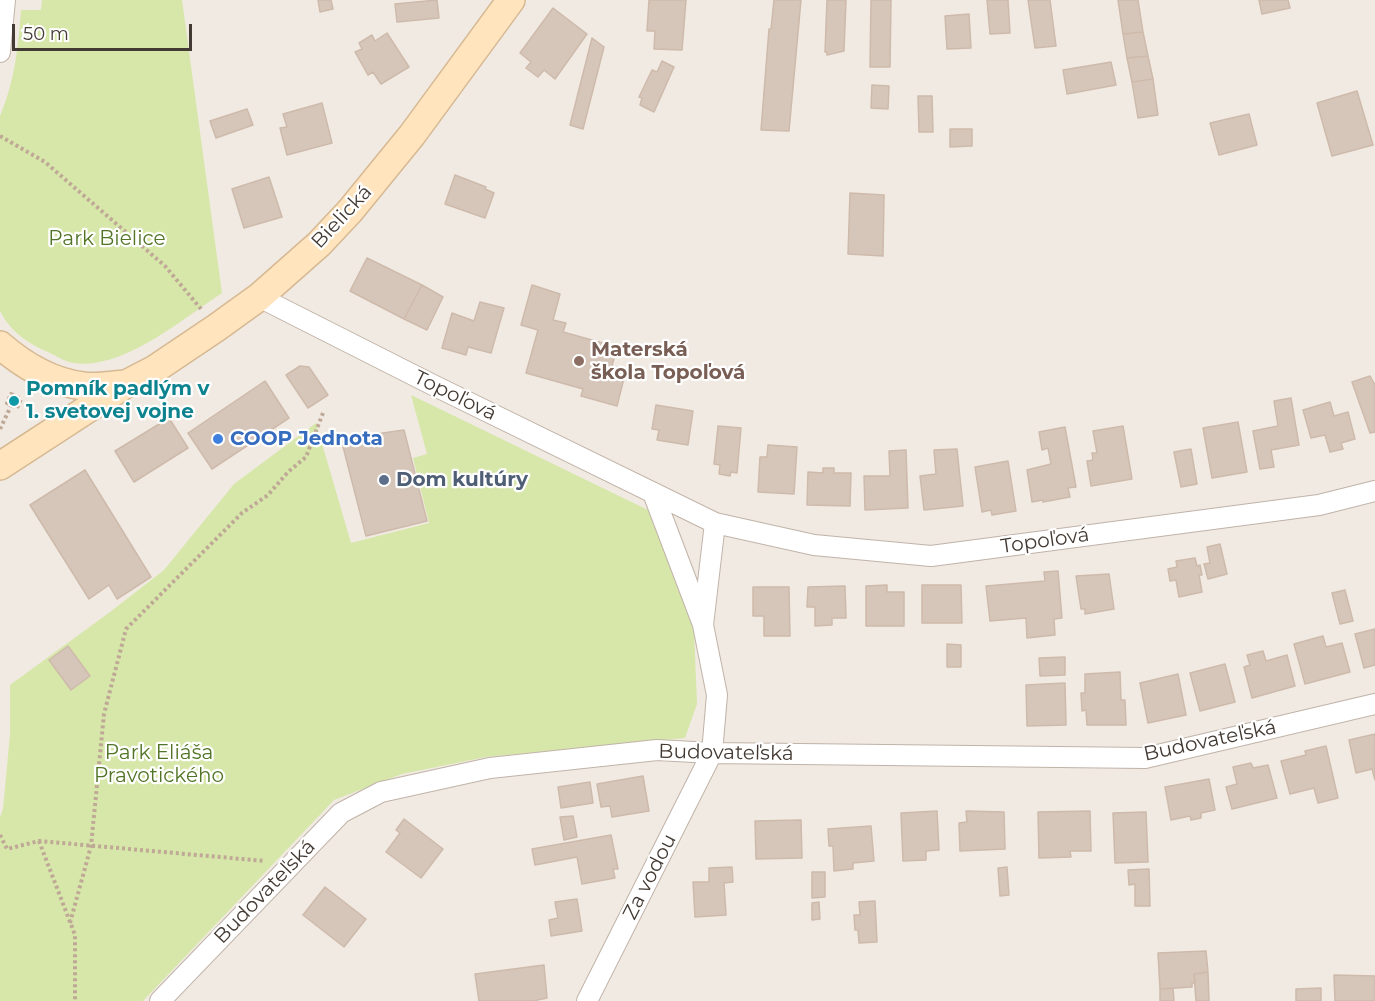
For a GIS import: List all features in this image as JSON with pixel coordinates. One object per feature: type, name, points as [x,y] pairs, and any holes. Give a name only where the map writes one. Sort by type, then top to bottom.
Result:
[{"type":"main road","name":"Bielická","points":[[0,466],[126,384],[155,369],[259,297],[319,244],[378,179],[511,0]]},
{"type":"main road","name":"Bielická","points":[[0,345],[27,366],[59,380],[85,386],[126,384]]},
{"type":"street","points":[[0,52],[5,0]]},
{"type":"street","name":"Topoľová","points":[[259,297],[432,385],[715,523],[814,545],[932,556],[1319,505],[1375,490]]},
{"type":"street","points":[[653,493],[703,625],[717,695],[712,753]]},
{"type":"street","points":[[703,625],[715,523]]},
{"type":"street","name":"Budovateľská","points":[[160,1001],[341,813],[381,792],[490,768],[657,750],[712,753],[1144,758],[1375,704]]},
{"type":"street","name":"Za vodou","points":[[587,1001],[712,753]]},
{"type":"path","points":[[0,136],[54,169],[165,266],[206,314]]},
{"type":"path","points":[[0,429],[11,405]]},
{"type":"path","points":[[70,923],[91,846],[104,714],[126,629],[242,513],[268,495],[288,472],[306,457],[323,413]]},
{"type":"path","points":[[0,835],[7,849],[39,841],[293,863]]},
{"type":"path","points":[[39,841],[75,935],[75,1001]]},
{"type":"green space","name":"Park Bielice","points":[[42,0],[182,0],[222,293],[149,342],[108,360],[88,364],[66,361],[33,345],[14,331],[0,311],[0,116],[12,77],[21,10],[41,10]]},
{"type":"green space","name":"Park Eliáša Pravotického","points":[[411,395],[648,510],[694,631],[697,704],[685,738],[486,757],[402,774],[334,800],[143,1001],[0,1001],[0,817],[3,809],[10,734],[10,685],[164,570],[234,484],[316,423],[351,543],[429,523],[413,458],[427,454]]},
{"type":"building","points":[[318,0],[331,0],[333,9],[320,12]]},
{"type":"building","points":[[437,0],[439,18],[397,22],[395,4]]},
{"type":"building","points":[[649,0],[686,0],[682,50],[654,49],[655,31],[647,31]]},
{"type":"building","points":[[774,0],[801,0],[789,131],[761,130],[769,29],[771,29]]},
{"type":"building","points":[[827,0],[846,0],[844,51],[827,55],[825,52]]},
{"type":"building","points":[[871,0],[891,0],[890,67],[870,67]]},
{"type":"building","points":[[987,0],[1008,0],[1010,33],[990,34]]},
{"type":"building","points":[[1028,0],[1050,0],[1056,46],[1035,48]]},
{"type":"building","points":[[1118,0],[1138,0],[1143,32],[1123,34]]},
{"type":"building","points":[[1259,0],[1288,0],[1290,8],[1262,14]]},
{"type":"building","points":[[553,8],[587,34],[555,79],[544,70],[538,77],[526,68],[531,62],[520,53]]},
{"type":"building","points":[[969,14],[971,48],[947,49],[945,16]]},
{"type":"building","points":[[1143,32],[1148,56],[1127,58],[1123,34]]},
{"type":"building","points":[[387,33],[409,67],[381,84],[373,72],[368,75],[355,52],[362,49],[359,43],[372,35],[375,41]]},
{"type":"building","points":[[592,38],[604,47],[583,129],[570,125]]},
{"type":"building","points":[[1148,56],[1153,79],[1132,82],[1127,58]]},
{"type":"building","points":[[662,61],[674,67],[654,112],[640,105],[642,98],[639,97],[652,70],[657,72]]},
{"type":"building","points":[[1111,62],[1116,85],[1067,94],[1063,70]]},
{"type":"building","points":[[1153,79],[1158,115],[1138,118],[1132,82]]},
{"type":"building","points":[[872,85],[889,86],[888,109],[871,108]]},
{"type":"building","points":[[1357,91],[1373,145],[1332,156],[1317,103]]},
{"type":"building","points":[[918,96],[932,96],[933,132],[919,132]]},
{"type":"building","points":[[322,103],[332,143],[287,155],[280,128],[287,127],[283,114]]},
{"type":"building","points":[[247,109],[253,125],[216,138],[210,121]]},
{"type":"building","points":[[1249,114],[1257,145],[1219,155],[1210,123]]},
{"type":"building","points":[[950,129],[972,129],[972,146],[950,147]]},
{"type":"building","points":[[455,175],[486,187],[485,189],[494,193],[485,218],[445,204]]},
{"type":"building","points":[[269,177],[282,217],[244,228],[232,189]]},
{"type":"building","points":[[850,193],[884,195],[883,256],[848,254]]},
{"type":"building","points":[[367,258],[422,285],[404,319],[350,291]]},
{"type":"building","points":[[422,285],[443,297],[427,330],[404,319]]},
{"type":"building","points":[[532,285],[560,294],[553,320],[566,323],[563,332],[617,347],[612,366],[626,370],[617,406],[581,396],[583,389],[526,373],[538,330],[521,325]]},
{"type":"building","points":[[480,302],[504,308],[491,353],[468,347],[466,355],[442,348],[452,313],[474,321]]},
{"type":"building","points":[[300,366],[309,367],[328,395],[308,408],[286,375]]},
{"type":"building","points":[[1370,376],[1375,385],[1375,432],[1370,433],[1352,382]]},
{"type":"building","points":[[265,381],[289,418],[212,469],[188,433]]},
{"type":"building","points":[[1291,398],[1299,445],[1271,450],[1274,467],[1260,469],[1253,431],[1278,426],[1274,401]]},
{"type":"building","points":[[1330,402],[1334,416],[1348,412],[1355,439],[1341,443],[1343,449],[1330,452],[1325,435],[1311,438],[1303,410]]},
{"type":"building","points":[[656,405],[693,411],[688,445],[657,440],[659,430],[652,429]]},
{"type":"building","points":[[169,418],[188,448],[134,482],[115,451]]},
{"type":"building","points":[[1238,422],[1247,472],[1212,478],[1203,428]]},
{"type":"building","points":[[718,426],[741,428],[737,473],[731,472],[730,476],[719,474],[720,465],[714,464]]},
{"type":"building","points":[[1123,426],[1132,479],[1091,486],[1087,461],[1093,460],[1092,453],[1097,453],[1093,431]]},
{"type":"building","points":[[1065,427],[1076,487],[1068,488],[1070,497],[1032,502],[1027,470],[1051,464],[1048,448],[1042,450],[1039,432]]},
{"type":"building","name":"Dom kultúry","points":[[404,430],[427,521],[366,536],[341,439]]},
{"type":"building","points":[[768,445],[797,447],[794,494],[758,492],[760,457],[767,457]]},
{"type":"building","points":[[957,449],[963,506],[924,510],[920,476],[936,474],[934,450]]},
{"type":"building","points":[[1191,449],[1197,484],[1181,487],[1174,452]]},
{"type":"building","points":[[906,450],[908,508],[865,510],[864,476],[890,476],[889,451]]},
{"type":"building","points":[[1008,461],[1016,511],[992,515],[991,510],[982,512],[975,467]]},
{"type":"building","points":[[823,468],[834,468],[834,473],[851,473],[850,506],[807,505],[808,472],[823,473]]},
{"type":"building","points":[[85,470],[151,577],[117,599],[109,585],[89,599],[30,505]]},
{"type":"building","points":[[1220,544],[1227,574],[1208,579],[1204,564],[1210,563],[1207,547]]},
{"type":"building","points":[[1195,558],[1197,566],[1200,565],[1202,592],[1179,597],[1176,580],[1170,581],[1168,569],[1177,567],[1176,561]]},
{"type":"building","points":[[1058,571],[1062,618],[1054,619],[1055,635],[1027,638],[1026,618],[990,621],[986,586],[1045,581],[1044,572]]},
{"type":"building","points":[[1109,574],[1114,609],[1085,614],[1085,609],[1081,609],[1076,576]]},
{"type":"building","points":[[887,585],[887,592],[904,592],[904,626],[866,626],[866,586]]},
{"type":"building","points":[[922,585],[961,585],[962,623],[922,623]]},
{"type":"building","points":[[845,586],[846,618],[832,618],[832,625],[815,626],[815,607],[807,607],[808,587]]},
{"type":"building","points":[[753,587],[789,587],[790,636],[764,636],[764,616],[753,616]]},
{"type":"building","points":[[1345,590],[1353,621],[1340,624],[1332,593]]},
{"type":"building","points":[[1375,629],[1375,665],[1364,668],[1355,634]]},
{"type":"building","points":[[1323,636],[1326,647],[1342,643],[1350,672],[1305,684],[1294,644]]},
{"type":"building","points":[[947,644],[961,645],[961,667],[947,667]]},
{"type":"building","points":[[68,646],[90,676],[71,690],[49,660]]},
{"type":"building","points":[[1263,651],[1266,661],[1287,655],[1295,686],[1252,698],[1244,667],[1250,665],[1247,655]]},
{"type":"building","points":[[1065,657],[1065,675],[1040,676],[1039,658]]},
{"type":"building","points":[[1225,664],[1235,702],[1200,711],[1190,673]]},
{"type":"building","points":[[1120,672],[1121,700],[1125,700],[1126,725],[1087,725],[1086,710],[1082,711],[1081,693],[1085,693],[1085,674]]},
{"type":"building","points":[[1178,674],[1186,715],[1148,723],[1140,683]]},
{"type":"building","points":[[1065,683],[1066,725],[1027,726],[1026,685]]},
{"type":"building","points":[[1375,734],[1375,780],[1372,769],[1356,773],[1349,740]]},
{"type":"building","points":[[1326,746],[1338,798],[1318,803],[1314,788],[1290,794],[1281,761],[1306,755],[1305,751]]},
{"type":"building","points":[[1251,763],[1253,768],[1268,765],[1277,798],[1232,809],[1226,787],[1237,784],[1233,767]]},
{"type":"building","points":[[643,776],[649,811],[612,817],[610,806],[601,807],[597,784]]},
{"type":"building","points":[[1209,779],[1215,810],[1201,813],[1201,818],[1191,820],[1190,816],[1171,820],[1165,787]]},
{"type":"building","points":[[590,782],[593,803],[561,808],[558,787]]},
{"type":"building","points":[[937,811],[939,850],[926,851],[926,860],[903,861],[901,813]]},
{"type":"building","points":[[966,811],[1004,812],[1005,849],[960,851],[959,823],[967,822]]},
{"type":"building","points":[[1090,811],[1091,851],[1070,851],[1071,857],[1039,858],[1038,812]]},
{"type":"building","points":[[1146,812],[1148,862],[1115,863],[1113,813]]},
{"type":"building","points":[[573,816],[577,837],[564,840],[560,817]]},
{"type":"building","points":[[404,819],[443,849],[421,878],[386,852],[400,833],[396,830]]},
{"type":"building","points":[[801,820],[802,858],[756,859],[755,821]]},
{"type":"building","points":[[871,826],[874,861],[853,863],[853,869],[834,871],[833,846],[829,846],[828,829]]},
{"type":"building","points":[[611,835],[618,869],[613,869],[615,878],[582,884],[577,857],[535,865],[532,849]]},
{"type":"building","points":[[732,867],[733,882],[724,883],[726,915],[695,917],[693,882],[709,882],[709,868]]},
{"type":"building","points":[[1007,867],[1009,895],[1000,896],[998,868]]},
{"type":"building","points":[[1149,869],[1150,906],[1135,906],[1135,884],[1129,885],[1128,870]]},
{"type":"building","points":[[812,872],[825,872],[825,897],[812,898]]},
{"type":"building","points":[[325,887],[366,919],[344,947],[303,915]]},
{"type":"building","points":[[577,899],[582,931],[551,936],[549,920],[558,918],[555,902]]},
{"type":"building","points":[[875,901],[877,942],[859,943],[854,915],[860,915],[859,902]]},
{"type":"building","points":[[819,902],[820,919],[812,920],[812,903]]},
{"type":"building","points":[[1206,951],[1208,972],[1194,974],[1195,983],[1192,983],[1192,987],[1160,989],[1158,953]]},
{"type":"building","points":[[544,965],[547,998],[533,1001],[479,1001],[475,974]]},
{"type":"building","points":[[1208,972],[1209,1001],[1196,1001],[1194,974]]},
{"type":"building","points":[[1334,975],[1375,976],[1375,1001],[1335,1001]]},
{"type":"building","points":[[1173,988],[1174,1001],[1160,1001],[1160,989]]},
{"type":"building","points":[[1321,988],[1321,1001],[1296,1001],[1296,989]]},
{"type":"place","name":"Materská škola Topoľová","points":[[579,361]]},
{"type":"place","name":"Pomník padlým v 1. svetovej vojne","points":[[14,401]]},
{"type":"place","name":"COOP Jednota","points":[[218,439]]},
{"type":"place","name":"Dom kultúry","points":[[384,480]]}]
